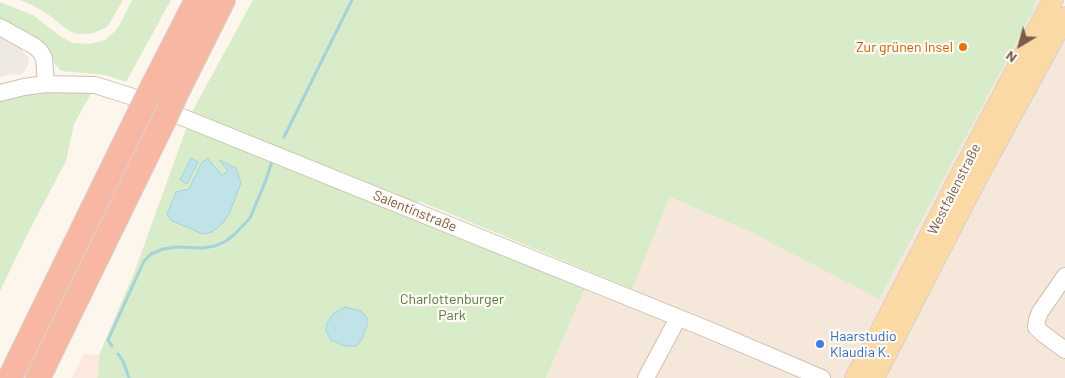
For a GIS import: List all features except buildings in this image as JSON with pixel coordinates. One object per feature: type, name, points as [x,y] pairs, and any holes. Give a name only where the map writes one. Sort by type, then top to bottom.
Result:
[{"type":"highway","points":[[10,378],[197,0]]},
{"type":"highway","points":[[38,378],[223,0]]},
{"type":"highway","points":[[197,51],[230,0]]},
{"type":"main road","name":"Westfalenstraße","points":[[855,378],[1053,0]]},
{"type":"main road","name":"Westfalenstraße","points":[[874,378],[978,178],[1065,17]]},
{"type":"street","points":[[0,27],[40,51],[44,58],[46,84]]},
{"type":"street","name":"Salentinstraße","points":[[0,93],[46,84],[95,85],[130,96],[822,378]]},
{"type":"street","points":[[1065,276],[1036,320],[1036,327],[1065,350]]},
{"type":"street","points":[[646,378],[678,318]]},
{"type":"shaded area","points":[[1036,0],[1045,0],[1065,10],[1065,378],[546,378],[590,272],[632,288],[670,197],[753,233],[1035,7]]},
{"type":"shaded area","points":[[0,35],[17,45],[28,57],[29,63],[24,72],[19,75],[14,74],[0,77]]},
{"type":"shaded area","points":[[84,354],[99,355],[98,378],[72,378]]},
{"type":"green space","points":[[20,0],[123,0],[107,27],[94,33],[77,34],[69,31],[49,15]]},
{"type":"green space","points":[[132,0],[171,0],[126,82],[106,75],[61,71],[53,62],[46,49],[0,21],[0,2],[33,15],[60,36],[73,43],[90,44],[105,40],[113,33],[119,26]]},
{"type":"green space","name":"Charlottenburger Park","points":[[253,0],[1036,0],[1035,7],[879,299],[753,233],[670,197],[632,289],[419,201],[413,215],[586,285],[546,378],[98,378],[99,355],[134,273],[193,110]]},
{"type":"green space","points":[[37,91],[92,92],[74,124],[66,161],[0,291],[0,99]]},
{"type":"water","points":[[191,158],[198,162],[187,184],[180,180]]},
{"type":"water","points":[[208,159],[222,175],[228,171],[219,160],[236,168],[241,183],[229,214],[222,224],[212,232],[203,234],[172,221],[167,214],[176,192],[189,189],[202,162]]},
{"type":"water","points":[[345,307],[361,311],[367,317],[367,325],[362,339],[357,346],[345,346],[331,340],[326,331],[327,323],[333,314]]},
{"type":"waterway","points":[[284,137],[352,0]]},
{"type":"waterway","points":[[112,346],[108,340],[144,261],[151,254],[163,249],[215,246],[235,234],[250,218],[272,161]]},
{"type":"waterway","points":[[118,354],[123,361],[129,378]]},
{"type":"place","name":"Zur grünen Insel","points":[[963,47]]},
{"type":"place","name":"Haarstudio Klaudia K.","points":[[820,344]]}]
